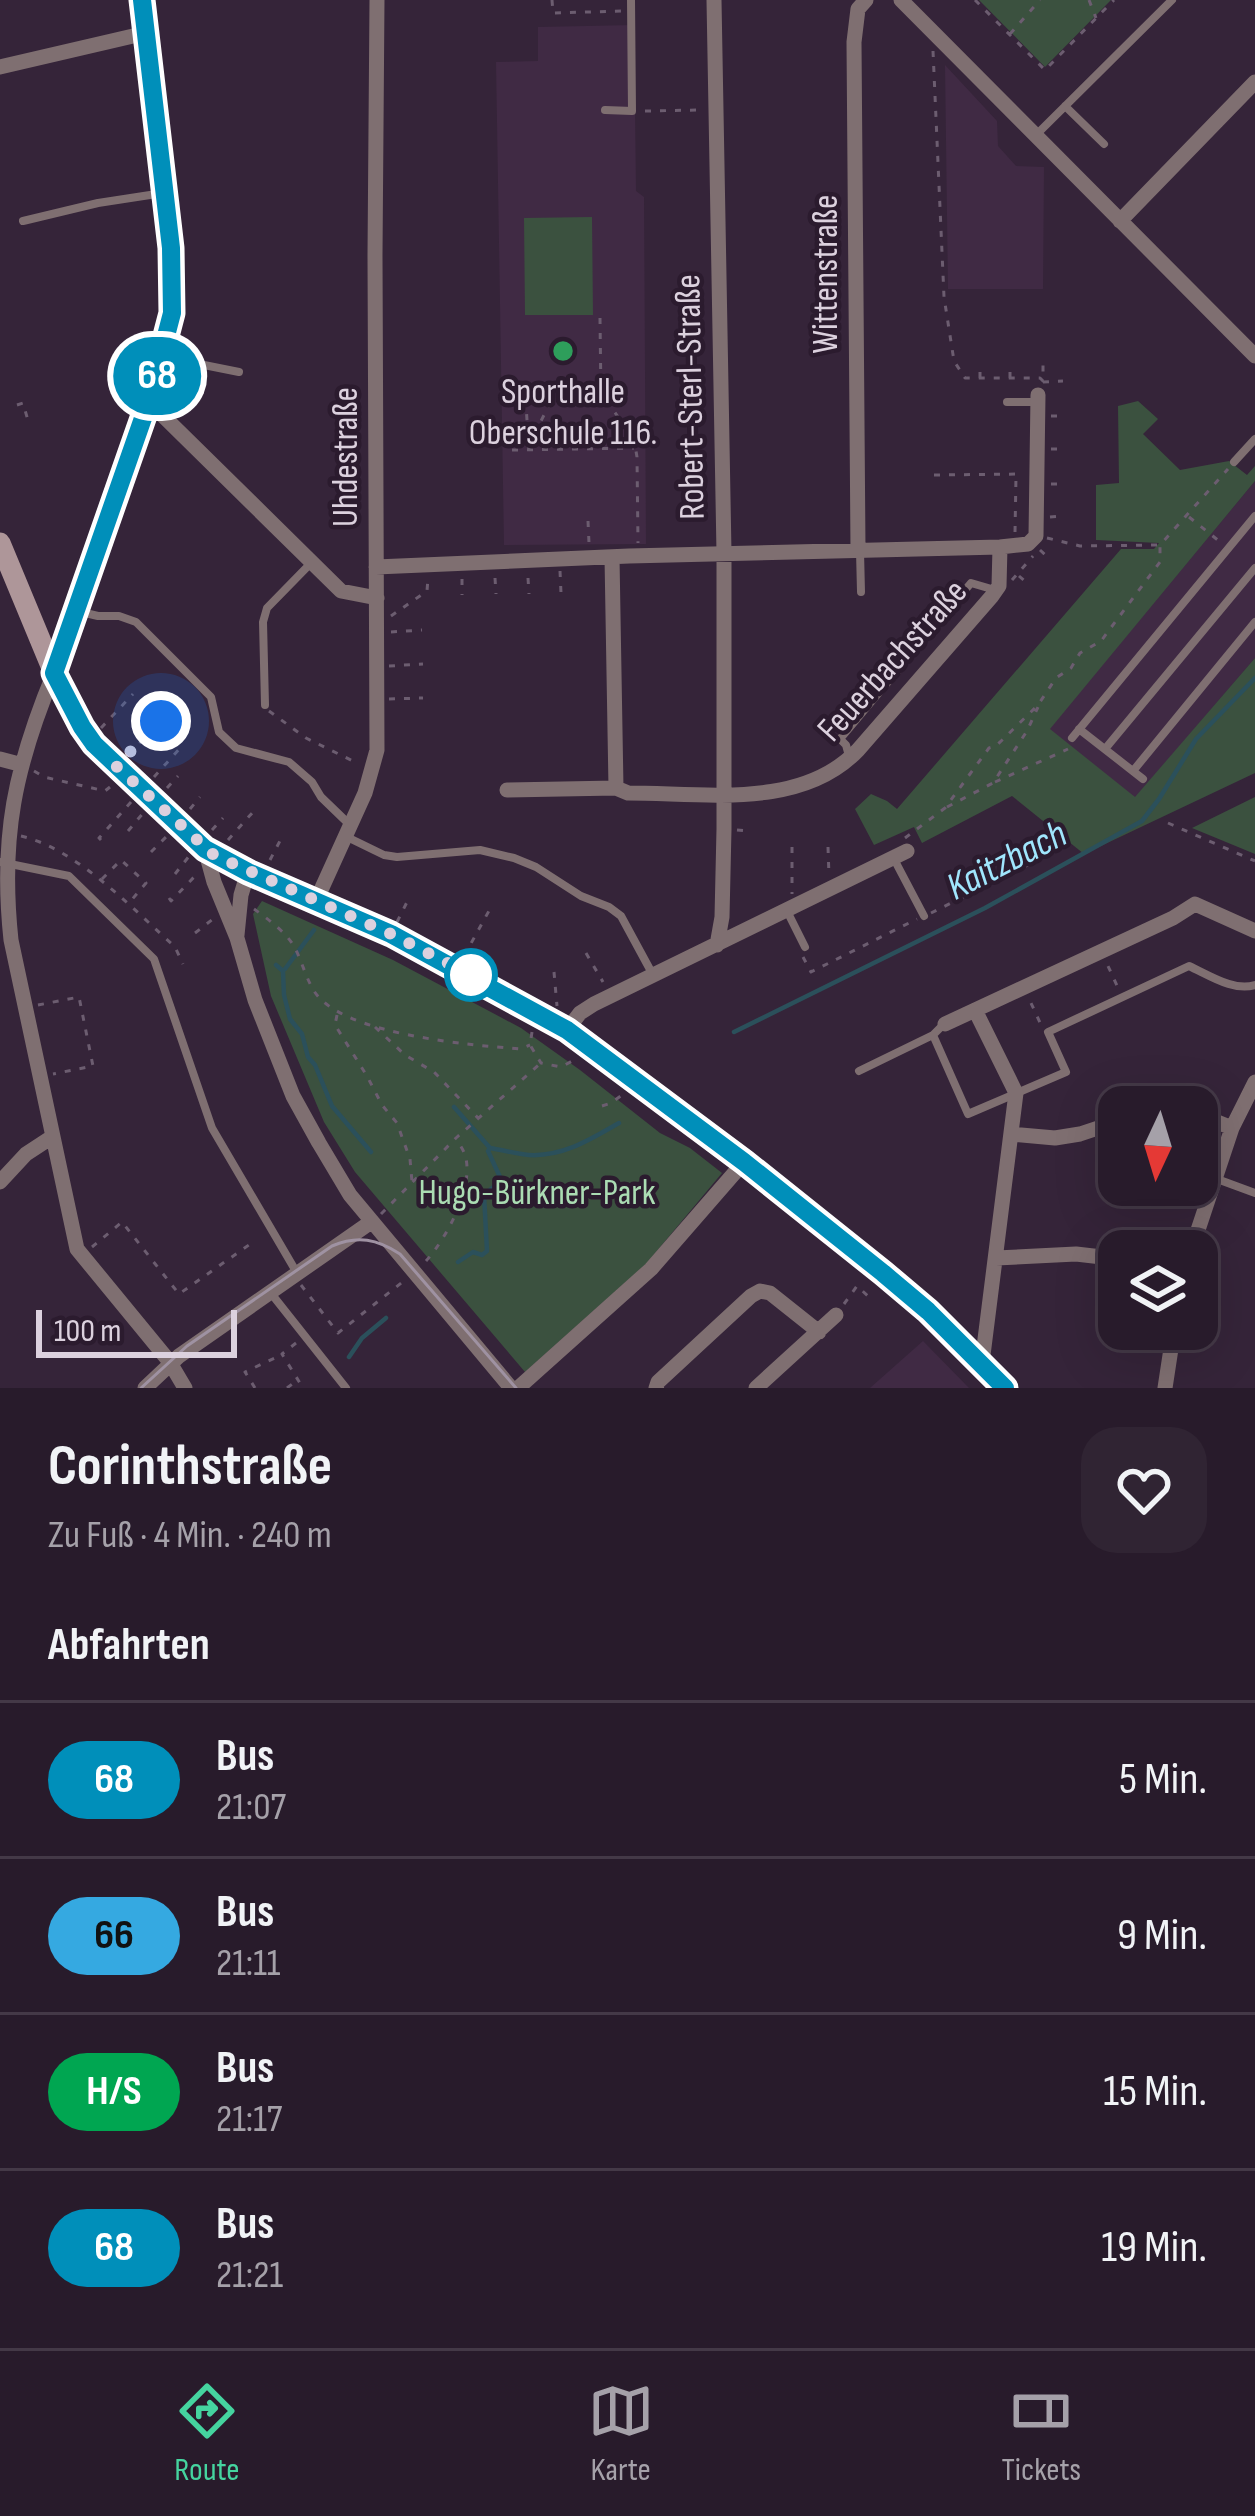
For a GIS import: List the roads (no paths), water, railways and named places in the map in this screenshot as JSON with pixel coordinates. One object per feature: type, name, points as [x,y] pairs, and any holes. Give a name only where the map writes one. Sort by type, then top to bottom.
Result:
[{"type":"main road","points":[[54,673],[149,401],[172,313],[165,193],[142,0]]},
{"type":"main road","points":[[0,543],[54,673],[90,739],[210,855],[391,934],[556,1023],[744,1162],[883,1273],[1005,1388]]},
{"type":"street","name":"Uhdestraße","points":[[316,901],[373,771],[377,750],[377,0]]},
{"type":"street","name":"Robert-Sterl-Straße","points":[[714,0],[724,553],[722,917],[716,945]]},
{"type":"street","name":"Wittenstraße","points":[[859,550],[854,41],[858,9],[866,0]]},
{"type":"street","points":[[901,0],[1255,356]]},
{"type":"street","points":[[0,67],[146,33]]},
{"type":"street","points":[[1120,221],[1255,82]]},
{"type":"street","name":"Feuerbachstraße","points":[[376,567],[1028,544],[1036,536],[1038,399]]},
{"type":"street","points":[[149,401],[341,591],[377,615]]},
{"type":"street","name":"Feuerbachstraße","points":[[723,793],[792,789],[830,775],[850,759],[994,593],[1008,547]]},
{"type":"street","points":[[612,556],[616,788]]},
{"type":"street","points":[[54,673],[19,764],[9,813],[3,862],[6,942],[26,1008],[76,1250],[170,1363],[185,1388]]},
{"type":"street","points":[[0,759],[19,764]]},
{"type":"street","points":[[507,790],[723,793]]},
{"type":"street","points":[[556,1023],[900,854]]},
{"type":"street","points":[[210,855],[214,882],[293,1096],[350,1195],[514,1388],[651,1269],[744,1162]]},
{"type":"street","points":[[237,938],[242,895],[254,875]]},
{"type":"street","points":[[939,1029],[1195,904],[1255,931]]},
{"type":"street","points":[[975,1010],[1016,1093],[982,1363]]},
{"type":"street","points":[[1218,1165],[1255,1082]]},
{"type":"street","points":[[1218,1122],[1232,1128]]},
{"type":"street","points":[[1011,1134],[1055,1138],[1098,1129]]},
{"type":"street","points":[[0,1182],[26,1154],[52,1137]]},
{"type":"street","points":[[145,1388],[170,1363],[371,1222]]},
{"type":"street","points":[[996,1258],[1098,1257]]},
{"type":"street","points":[[656,1388],[760,1291],[770,1293],[820,1332]]},
{"type":"street","points":[[756,1388],[836,1316]]},
{"type":"street","points":[[1166,1388],[1171,1350]]},
{"type":"lane","points":[[605,110],[632,111],[632,0]]},
{"type":"lane","points":[[1036,136],[1172,0]]},
{"type":"lane","points":[[1065,106],[1104,144]]},
{"type":"lane","points":[[23,221],[165,193]]},
{"type":"lane","points":[[162,356],[239,372]]},
{"type":"lane","points":[[1007,402],[1038,399]]},
{"type":"lane","points":[[1234,462],[1255,439]]},
{"type":"lane","points":[[1071,741],[1255,515]]},
{"type":"lane","points":[[859,550],[862,592]]},
{"type":"lane","points":[[265,705],[263,622],[267,608],[313,561]]},
{"type":"lane","points":[[1106,749],[1255,568]]},
{"type":"lane","points":[[850,759],[840,739],[971,583],[994,593]]},
{"type":"lane","points":[[76,610],[136,622],[211,697],[219,732],[236,748],[290,762],[312,782],[348,831],[384,855],[480,850],[536,867],[621,916],[653,975]]},
{"type":"lane","points":[[1133,771],[1255,622]]},
{"type":"lane","points":[[1079,729],[1143,779]]},
{"type":"lane","points":[[900,854],[924,916]]},
{"type":"lane","points":[[3,862],[69,876],[154,959],[212,1128],[296,1274]]},
{"type":"lane","points":[[790,909],[803,950]]},
{"type":"lane","points":[[859,1071],[939,1029],[968,1114],[1066,1072],[1048,1032],[1189,966],[1229,984],[1255,985]]},
{"type":"lane","points":[[1218,1180],[1255,1193]]},
{"type":"lane","points":[[270,1292],[346,1388]]},
{"type":"waterway","name":"Kaitzbach","points":[[734,1032],[985,908],[1142,821],[1196,739],[1255,678]]},
{"type":"waterway","points":[[285,969],[314,930]]},
{"type":"waterway","points":[[276,965],[283,971],[290,1019],[302,1034],[332,1106],[371,1152]]},
{"type":"waterway","points":[[454,1107],[490,1148]]},
{"type":"waterway","name":"Kaitzbach","points":[[458,1262],[473,1252],[482,1255],[487,1251],[484,1195],[500,1177],[490,1148],[529,1155],[553,1153],[619,1123]]},
{"type":"waterway","name":"Kaitzbach","points":[[349,1357],[362,1338],[386,1318]]},
{"type":"tram line","points":[[141,1388],[187,1346],[332,1246],[359,1240],[400,1254],[516,1388]]},
{"type":"place","name":"Sporthalle Oberschule 116.","points":[[563,351]]},
{"type":"park label","name":"Hugo-Bürkner-Park","points":[[537,1193]]}]
